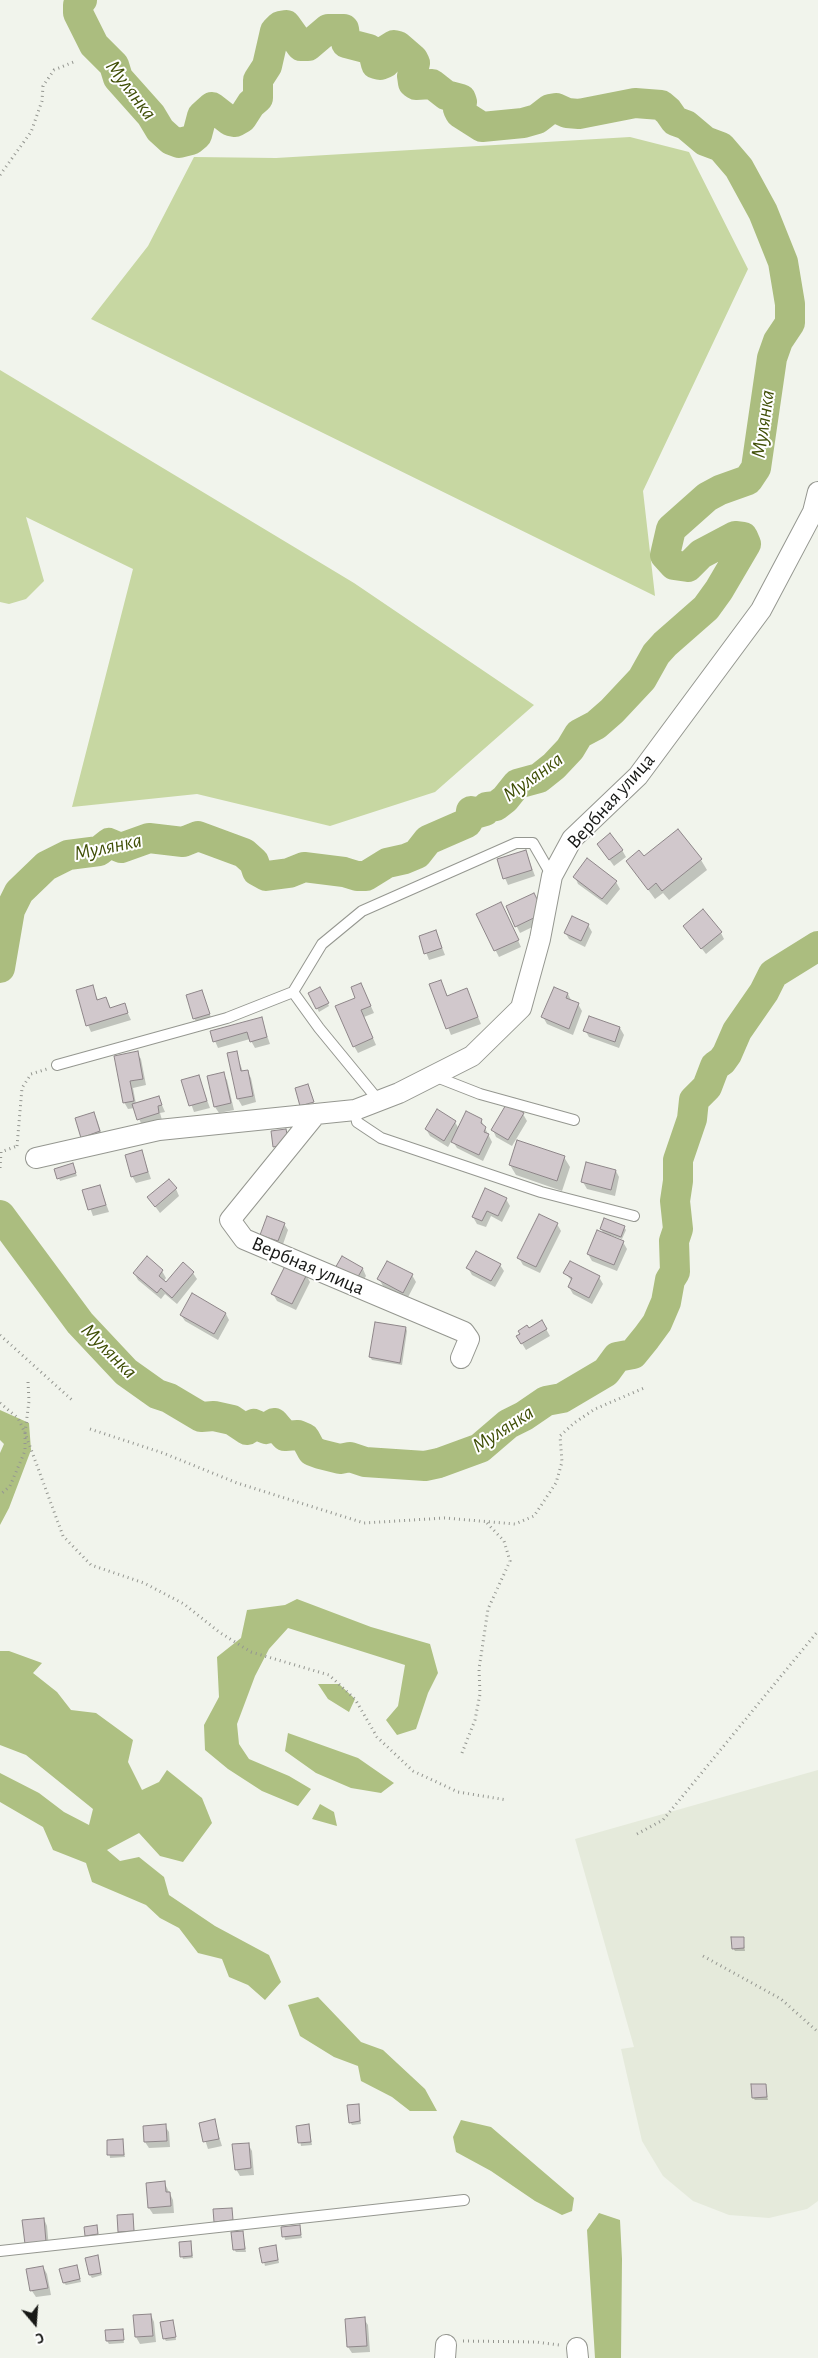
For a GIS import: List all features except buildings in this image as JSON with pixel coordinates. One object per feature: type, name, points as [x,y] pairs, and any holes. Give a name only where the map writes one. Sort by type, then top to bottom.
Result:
[{"type":"street","name":"Вербная улица","points":[[36,1158],[159,1130],[355,1110],[433,1076],[472,1056],[521,1008],[540,939],[552,876],[572,839],[638,776],[761,610],[813,512],[818,492]]},
{"type":"street","name":"Вербная улица","points":[[316,1114],[230,1220],[244,1239],[464,1332],[469,1339],[461,1358]]},
{"type":"lane","points":[[57,1065],[227,1018],[293,992],[322,944],[362,910],[516,844],[533,843],[552,876]]},
{"type":"lane","points":[[293,992],[319,1028],[379,1100]]},
{"type":"lane","points":[[433,1076],[480,1094],[574,1120]]},
{"type":"lane","points":[[355,1110],[357,1122],[380,1138],[541,1192],[634,1216]]},
{"type":"lane","points":[[0,2251],[464,2200]]},
{"type":"path","points":[[0,174],[31,132],[42,101],[43,86],[54,70],[76,61]]},
{"type":"path","points":[[0,1168],[1,1152],[17,1146],[22,1088],[31,1074],[57,1065]]},
{"type":"path","points":[[0,1335],[72,1400]]},
{"type":"path","points":[[0,1495],[10,1486],[25,1451],[29,1401],[28,1382]]},
{"type":"path","points":[[90,1429],[163,1454],[237,1483],[364,1523],[445,1518],[515,1524],[534,1516],[556,1483],[562,1462],[560,1436],[574,1423],[595,1409],[644,1388]]},
{"type":"path","points":[[0,1402],[18,1418],[63,1536],[91,1565],[144,1582],[184,1604],[219,1632],[252,1652],[329,1675],[355,1700],[377,1737],[413,1771],[458,1792],[507,1800]]},
{"type":"path","points":[[462,1753],[475,1720],[480,1694],[479,1669],[488,1609],[510,1561],[504,1541],[486,1522]]},
{"type":"path","points":[[637,1834],[663,1820],[818,1630]]},
{"type":"path","points":[[703,1956],[781,1999],[818,2032]]},
{"type":"path","points":[[446,2352],[463,2342],[490,2341],[536,2342],[578,2353]]},
{"type":"shaded area","points":[[818,1770],[818,2201],[807,2209],[769,2218],[729,2215],[693,2201],[663,2176],[642,2141],[621,2049],[634,2047],[575,1839]]},
{"type":"green space","points":[[630,137],[689,152],[748,269],[643,491],[655,596],[91,319],[148,246],[194,157],[276,158]]},
{"type":"green space","points":[[0,370],[354,583],[534,705],[435,792],[330,826],[197,794],[72,807],[133,569],[26,517],[44,581],[26,599],[9,604],[0,602]]},
{"type":"green space","points":[[0,1410],[29,1423],[31,1450],[9,1508],[0,1525],[0,1453],[4,1444],[0,1440]]},
{"type":"green space","points":[[297,1599],[371,1627],[430,1644],[438,1673],[428,1693],[416,1729],[397,1735],[386,1720],[398,1706],[405,1665],[288,1628],[269,1649],[255,1676],[237,1724],[239,1744],[249,1759],[289,1776],[311,1789],[298,1806],[262,1791],[228,1769],[205,1750],[204,1725],[219,1697],[217,1657],[241,1638],[247,1610],[285,1605]]},
{"type":"green space","points":[[0,1651],[9,1651],[42,1663],[33,1673],[57,1692],[71,1710],[96,1713],[133,1740],[128,1762],[142,1790],[159,1782],[167,1770],[202,1798],[212,1823],[183,1862],[160,1856],[139,1833],[107,1850],[120,1861],[139,1857],[164,1877],[169,1895],[215,1926],[269,1955],[281,1982],[265,2000],[248,1985],[229,1977],[222,1959],[198,1953],[179,1928],[160,1918],[146,1905],[92,1882],[86,1863],[53,1850],[43,1827],[0,1802],[0,1773],[39,1793],[64,1812],[89,1825],[93,1809],[26,1755],[0,1745]]},
{"type":"green space","points":[[318,1684],[339,1684],[355,1699],[349,1712],[328,1699]]},
{"type":"green space","points":[[288,1733],[358,1758],[394,1783],[381,1793],[351,1788],[316,1773],[285,1751]]},
{"type":"green space","points":[[320,1804],[334,1812],[337,1826],[312,1819]]},
{"type":"green space","points":[[318,1997],[361,2042],[383,2050],[425,2089],[437,2111],[410,2111],[392,2097],[361,2081],[358,2066],[334,2057],[300,2036],[288,2005]]},
{"type":"green space","points":[[461,2120],[491,2127],[574,2198],[572,2211],[562,2215],[535,2201],[491,2171],[456,2152],[453,2137]]},
{"type":"green space","points":[[599,2213],[620,2220],[622,2259],[621,2358],[595,2358],[587,2230]]},
{"type":"waterway","name":"Мулянка","points":[[0,968],[10,910],[19,892],[46,866],[68,855],[99,851],[109,843],[121,848],[149,838],[183,842],[198,836],[244,853],[254,862],[257,871],[266,876],[289,873],[304,867],[366,876],[387,863],[417,854],[428,840],[467,823],[471,811],[478,813],[485,811],[487,807],[496,806],[505,799],[517,784],[539,778],[554,766],[570,749],[579,734],[596,725],[642,679],[656,654],[665,644],[706,608],[746,544],[743,537],[735,536],[701,554],[688,567],[674,565],[665,555],[671,529],[707,497],[748,480],[756,468],[772,358],[778,341],[790,323],[790,304],[783,262],[763,212],[739,168],[721,147],[705,141],[686,125],[675,121],[661,105],[635,103],[579,114],[567,113],[556,108],[550,109],[537,119],[523,123],[482,127],[460,113],[458,109],[462,102],[461,99],[446,95],[432,84],[416,85],[413,83],[412,76],[415,63],[398,46],[394,45],[386,50],[385,63],[380,65],[376,64],[373,52],[369,49],[346,43],[344,29],[328,29],[308,46],[301,46],[286,25],[280,26],[275,31],[267,66],[258,80],[258,98],[251,104],[242,118],[235,122],[230,121],[212,107],[202,116],[197,135],[191,140],[179,143],[171,140],[160,130],[151,115],[118,78],[114,65],[94,45],[78,13],[78,5],[82,0]]},
{"type":"waterway","name":"Мулянка","points":[[0,1215],[80,1323],[126,1372],[157,1394],[169,1398],[201,1417],[214,1416],[232,1420],[247,1430],[254,1424],[266,1429],[274,1423],[285,1436],[298,1435],[305,1438],[312,1451],[340,1459],[350,1457],[365,1462],[425,1466],[439,1463],[480,1448],[508,1424],[546,1401],[562,1398],[606,1372],[617,1357],[633,1354],[657,1323],[666,1302],[670,1280],[675,1272],[674,1241],[678,1229],[675,1201],[678,1181],[678,1160],[692,1119],[694,1100],[707,1087],[715,1066],[727,1054],[737,1031],[764,992],[773,974],[818,946]]}]
